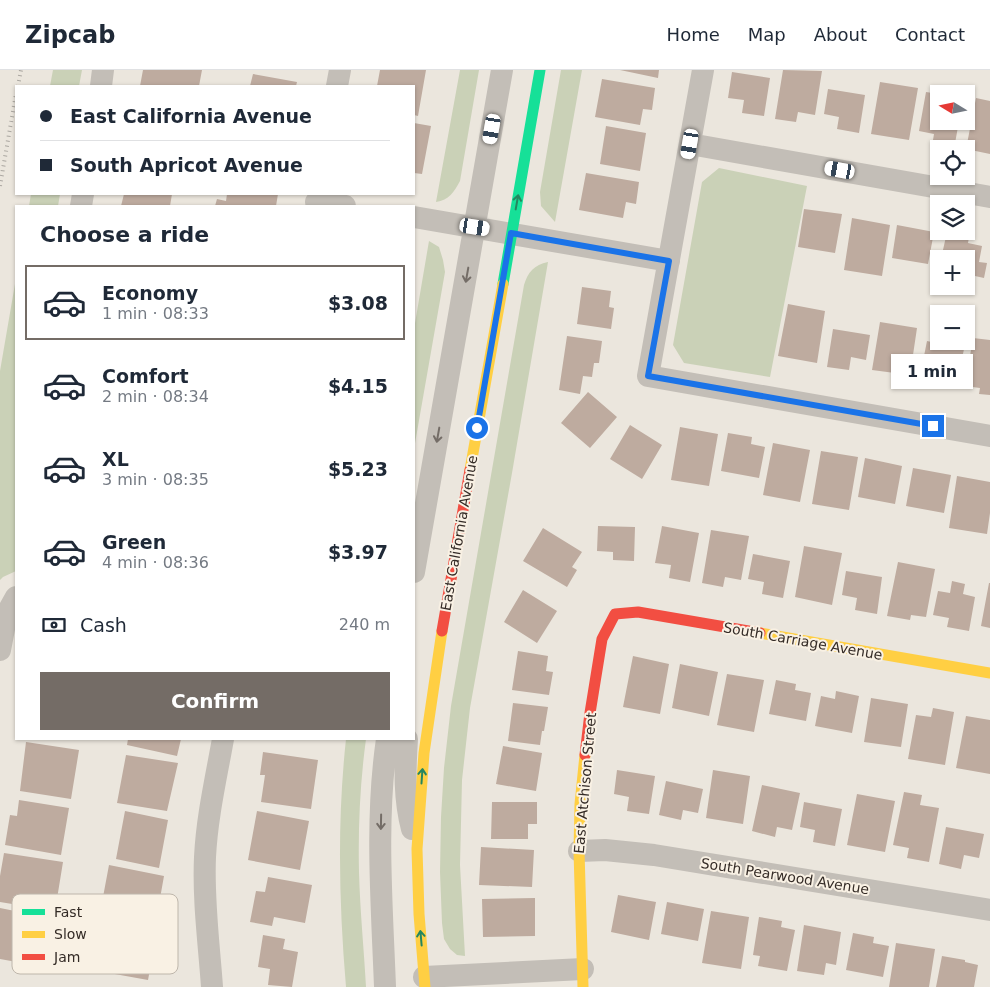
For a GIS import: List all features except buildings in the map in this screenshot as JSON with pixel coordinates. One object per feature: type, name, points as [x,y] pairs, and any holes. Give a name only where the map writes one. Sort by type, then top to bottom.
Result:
[{"type":"street","points":[[101,85],[103,70]]},
{"type":"street","points":[[337,85],[340,70]]},
{"type":"street","points":[[415,566],[502,70]]},
{"type":"street","name":"East California Avenue","points":[[424,982],[417,849],[424,752],[431,695],[540,70]]},
{"type":"street","points":[[703,70],[648,376],[990,436]]},
{"type":"street","points":[[690,144],[990,197]]},
{"type":"street","points":[[316,201],[339,205]]},
{"type":"street","points":[[415,217],[669,261]]},
{"type":"street","points":[[0,650],[7,613],[15,600]]},
{"type":"street","name":"South Carriage Avenue","points":[[615,614],[638,612],[990,673]]},
{"type":"street","name":"East Atchison Street","points":[[583,978],[578,851],[580,804],[590,713],[602,639],[615,614]]},
{"type":"street","points":[[212,987],[204,892],[205,855],[208,820],[223,740]]},
{"type":"street","points":[[385,987],[380,884],[382,801],[387,740]]},
{"type":"street","name":"East California Avenue","points":[[407,740],[405,770],[407,811],[417,849]]},
{"type":"street","name":"South Pearwood Avenue","points":[[578,851],[606,850],[654,855],[990,910]]},
{"type":"street","points":[[424,982],[583,978]]},
{"type":"green space","points":[[53,70],[82,70],[79,85],[50,85]]},
{"type":"green space","points":[[460,70],[479,70],[460,181],[451,195],[436,202]]},
{"type":"green space","points":[[561,70],[582,70],[555,222],[541,206],[540,192]]},
{"type":"green space","points":[[719,168],[807,186],[770,377],[684,363],[673,345],[702,182]]},
{"type":"green space","points":[[31,195],[60,195],[58,205],[29,205]]},
{"type":"green space","points":[[429,241],[439,247],[445,272],[415,443],[415,323]]},
{"type":"green space","points":[[548,262],[470,708],[462,780],[460,865],[465,956],[457,955],[450,949],[444,939],[440,872],[444,768],[451,706],[524,285],[527,276],[532,270]]},
{"type":"green space","points":[[15,284],[15,571],[0,580],[0,371]]},
{"type":"green space","points":[[346,740],[366,740],[359,822],[359,855],[366,987],[346,987],[340,863]]},
{"type":"railway","points":[[18,85],[21,70]]},
{"type":"railway","points":[[0,186],[15,100]]},
{"type":"traffic: fast","points":[[503,284],[540,70]]},
{"type":"traffic: slow","points":[[470,470],[503,284]]},
{"type":"traffic: slow","points":[[425,987],[419,914],[417,849],[424,753],[442,631]]},
{"type":"traffic: slow","points":[[760,633],[990,673]]},
{"type":"traffic: slow","points":[[583,987],[579,851],[580,804],[585,755]]},
{"type":"traffic: jam","points":[[442,631],[470,470]]},
{"type":"traffic: jam","points":[[585,755],[602,639],[615,614],[638,612],[760,633]]},
{"type":"route","points":[[477,428],[511,233],[669,261],[648,376],[933,426]]}]
